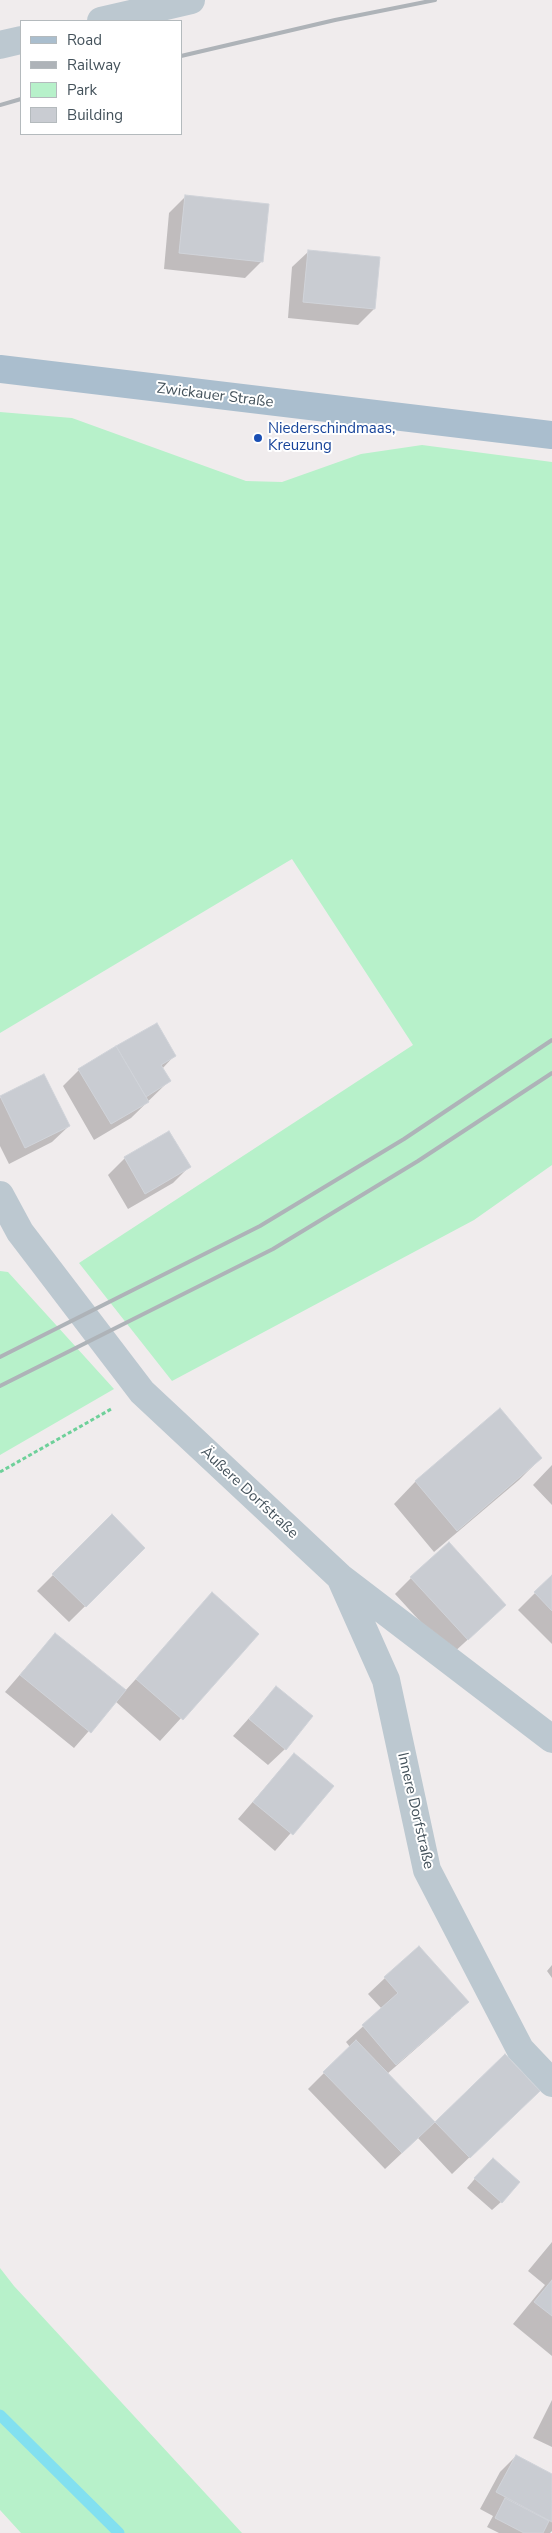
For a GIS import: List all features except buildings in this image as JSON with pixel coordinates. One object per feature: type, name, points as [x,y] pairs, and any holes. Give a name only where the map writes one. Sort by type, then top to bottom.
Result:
[{"type":"main road","name":"Zwickauer Straße","points":[[0,369],[552,435]]},
{"type":"street","points":[[105,20],[191,0]]},
{"type":"street","points":[[0,45],[20,40]]},
{"type":"street","name":"Äußere Dorfstraße","points":[[0,1195],[20,1232],[142,1392],[340,1577],[552,1739]]},
{"type":"street","name":"Innere Dorfstraße","points":[[340,1577],[386,1680],[427,1870],[520,2050],[552,2082]]},
{"type":"path","points":[[0,1472],[142,1392]]},
{"type":"green space","points":[[0,412],[72,418],[246,481],[282,482],[361,454],[422,445],[552,462],[552,1165],[474,1220],[172,1381],[79,1263],[413,1045],[292,859],[0,1033]]},
{"type":"green space","points":[[0,1271],[8,1272],[114,1389],[0,1455]]},
{"type":"green space","points":[[0,2268],[14,2286],[242,2533],[21,2533],[0,2510]]},
{"type":"waterway","points":[[0,2415],[119,2533]]},
{"type":"railway","points":[[182,56],[335,20],[435,0]]},
{"type":"railway","points":[[0,105],[20,99]]},
{"type":"railway","points":[[0,1357],[260,1226],[404,1139],[552,1040]]},
{"type":"railway","points":[[0,1386],[273,1249],[418,1161],[552,1073]]},
{"type":"place","name":"Niederschindmaas, Kreuzung","points":[[258,438]]}]
